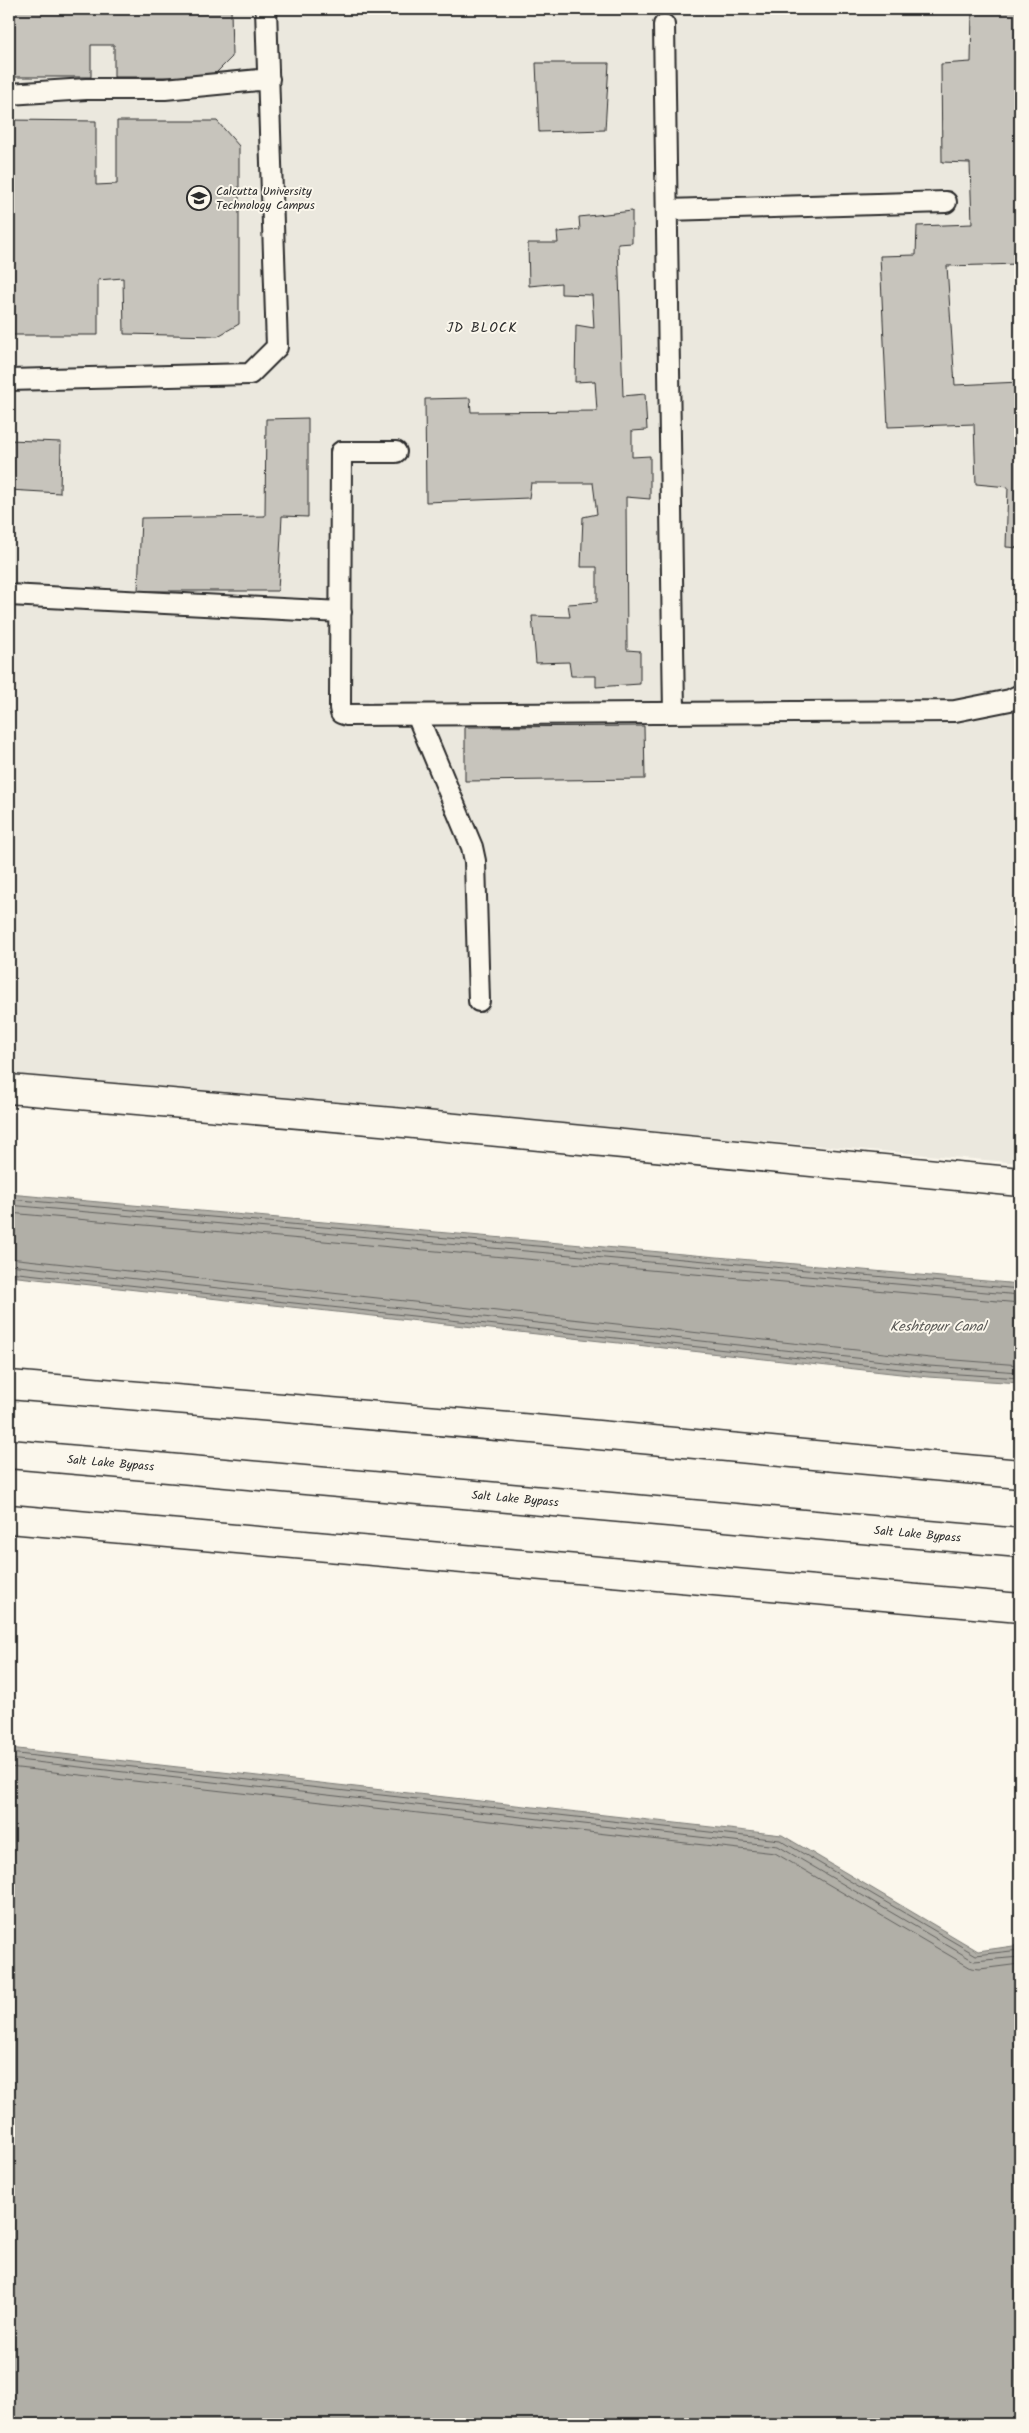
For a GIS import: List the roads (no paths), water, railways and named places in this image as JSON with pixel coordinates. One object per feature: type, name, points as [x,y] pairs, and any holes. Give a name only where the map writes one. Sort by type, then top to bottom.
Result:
[{"type":"main road","points":[[9,1089],[423,1125],[1020,1182]]},
{"type":"main road","points":[[9,1385],[533,1429],[1020,1474]]},
{"type":"main road","name":"Salt Lake Bypass","points":[[9,1454],[1020,1543]]},
{"type":"main road","points":[[9,1519],[1020,1608]]},
{"type":"lane","points":[[9,380],[250,374],[277,347],[266,9]]},
{"type":"lane","points":[[664,25],[674,713]]},
{"type":"lane","points":[[9,94],[86,89],[165,89],[269,79]]},
{"type":"lane","points":[[667,210],[946,202]]},
{"type":"lane","points":[[396,452],[341,452],[341,713],[347,715],[418,715],[955,711],[1010,700],[1020,695]]},
{"type":"lane","points":[[9,595],[341,612]]},
{"type":"lane","points":[[418,715],[472,847],[475,861],[479,1000]]},
{"type":"water","name":"Keshtopur Canal","points":[[9,1194],[1020,1284],[1020,1383],[928,1377],[9,1276]]},
{"type":"water","points":[[9,1748],[782,1835],[978,1951],[1020,1945],[1020,2424],[9,2424]]},
{"type":"place","name":"Calcutta University Technology Campus","points":[[199,198]]},
{"type":"district","name":"JD BLOCK","points":[[482,328]]}]
